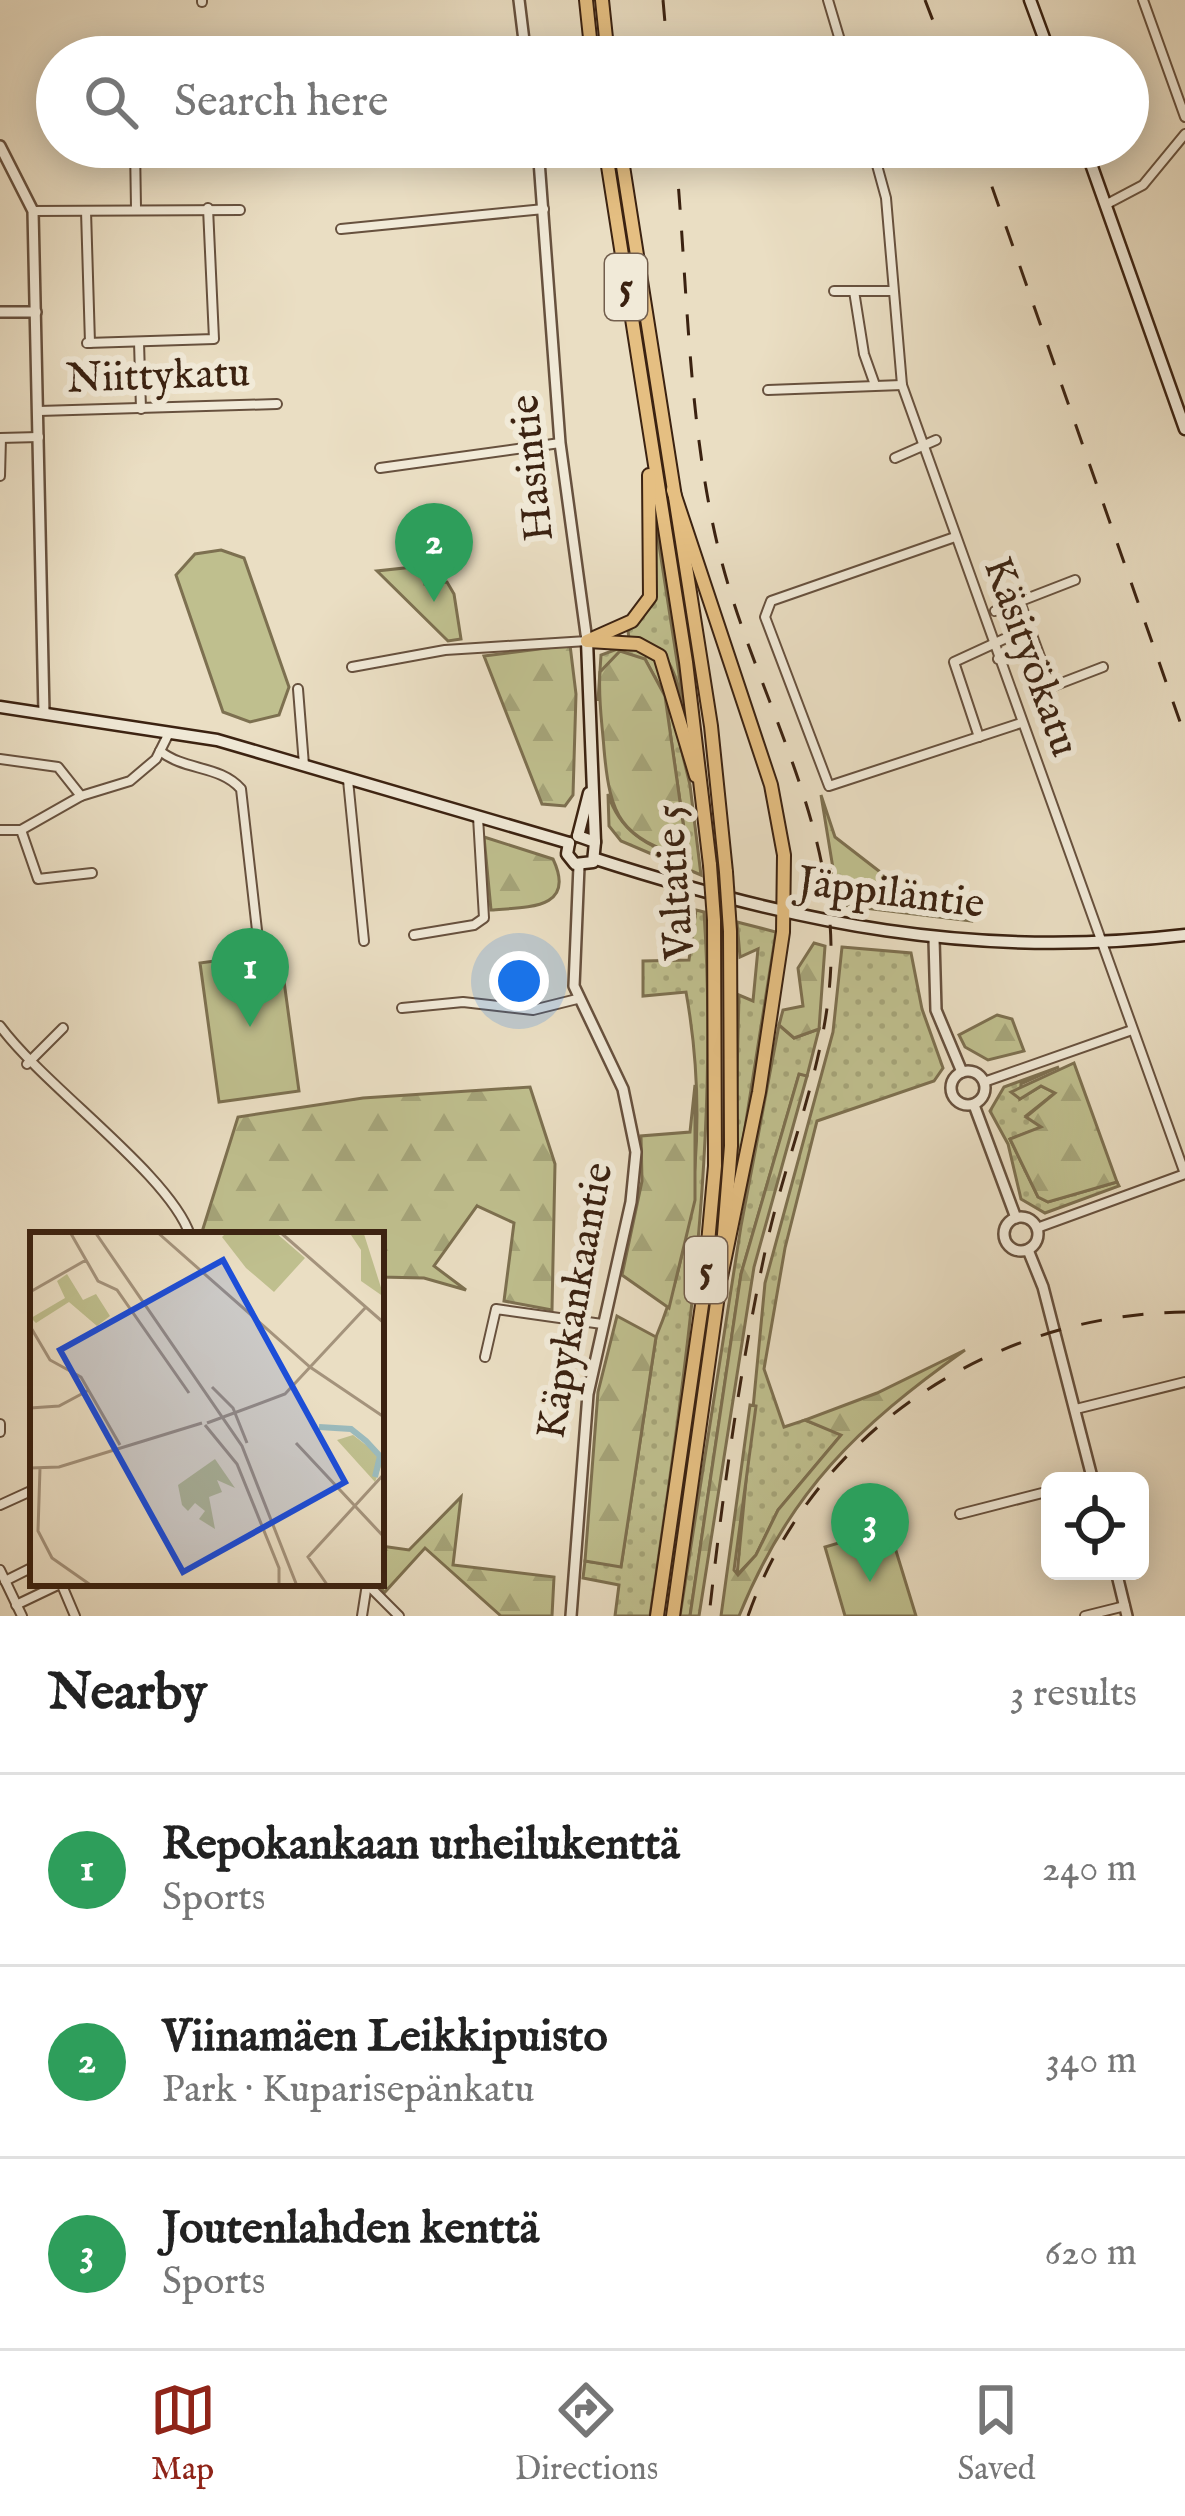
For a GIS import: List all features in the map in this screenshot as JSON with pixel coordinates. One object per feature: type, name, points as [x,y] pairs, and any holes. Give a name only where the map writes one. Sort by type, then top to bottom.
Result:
[{"type":"highway","points":[[586,0],[590,36]]},
{"type":"highway","points":[[602,0],[606,36]]},
{"type":"highway","name":"Valtatie 5","points":[[608,168],[705,809],[714,920],[717,1099],[712,1204],[704,1298],[657,1616]]},
{"type":"highway","name":"Valtatie 5","points":[[623,168],[711,726],[730,931],[731,1147],[721,1277],[673,1616]]},
{"type":"highway","points":[[587,641],[632,621],[650,597],[648,427]]},
{"type":"highway","points":[[673,490],[771,784],[784,855],[785,916],[759,1092],[721,1277]]},
{"type":"highway","points":[[587,641],[638,644],[660,656],[705,809]]},
{"type":"main road","points":[[1030,0],[1043,36]]},
{"type":"main road","points":[[1092,168],[1185,427]]},
{"type":"main road","name":"Hasintie","points":[[587,641],[596,859]]},
{"type":"main road","points":[[0,706],[170,731],[304,765],[478,818],[596,842]]},
{"type":"main road","name":"Hasintie","points":[[573,840],[592,781]]},
{"type":"main road","points":[[573,840],[569,858],[579,866],[596,859]]},
{"type":"main road","name":"Jäppiläntie","points":[[596,859],[785,916],[934,939],[1099,944],[1185,934]]},
{"type":"street","points":[[519,0],[523,36]]},
{"type":"street","points":[[828,0],[839,36]]},
{"type":"street","points":[[1143,0],[1185,117]]},
{"type":"street","points":[[1107,204],[1143,185],[1185,134]]},
{"type":"street","points":[[0,146],[33,211],[44,713]]},
{"type":"street","points":[[135,168],[136,208]]},
{"type":"street","name":"Hasintie","points":[[540,168],[560,442],[587,641]]},
{"type":"street","name":"Käsityökatu","points":[[878,168],[886,198],[902,385],[1185,1174]]},
{"type":"street","points":[[86,211],[89,343],[139,343],[214,339],[208,208]]},
{"type":"street","points":[[341,229],[545,209]]},
{"type":"street","points":[[33,211],[240,210]]},
{"type":"street","points":[[833,291],[893,291]]},
{"type":"street","points":[[854,291],[875,386]]},
{"type":"street","points":[[0,312],[36,312]]},
{"type":"street","points":[[139,343],[141,409]]},
{"type":"street","points":[[768,390],[902,385]]},
{"type":"street","name":"Niittykatu","points":[[39,411],[278,404]]},
{"type":"street","points":[[0,476],[1,438],[40,437]]},
{"type":"street","points":[[896,458],[936,440]]},
{"type":"street","points":[[380,468],[560,442]]},
{"type":"street","points":[[955,537],[771,601],[765,617],[829,786],[1021,723]]},
{"type":"street","points":[[994,610],[1075,580]]},
{"type":"street","points":[[1020,602],[1051,687],[1103,667]]},
{"type":"street","points":[[979,737],[954,662],[1004,639]]},
{"type":"street","points":[[352,667],[445,650],[587,641]]},
{"type":"street","points":[[998,659],[1021,649]]},
{"type":"street","points":[[298,689],[304,765]]},
{"type":"street","points":[[0,830],[21,830],[81,796],[130,781],[160,751],[170,731]]},
{"type":"street","points":[[160,751],[173,761],[232,779],[241,789],[259,948]]},
{"type":"street","points":[[0,759],[58,767],[81,796]]},
{"type":"street","points":[[348,780],[364,940]]},
{"type":"street","points":[[415,935],[474,925],[485,915],[478,818]]},
{"type":"street","points":[[21,830],[38,879],[92,873]]},
{"type":"street","name":"Käpykankaantie","points":[[571,1616],[583,1440],[602,1324],[631,1202],[636,1152],[622,1089],[578,999],[573,940],[579,866]]},
{"type":"street","points":[[934,939],[936,1010],[962,1072]]},
{"type":"street","points":[[402,1008],[464,1002],[524,1010],[578,999]]},
{"type":"street","points":[[0,1025],[28,1064],[142,1171],[184,1219],[189,1232]]},
{"type":"street","points":[[28,1064],[63,1028]]},
{"type":"street","points":[[984,1082],[1132,1030]]},
{"type":"street","points":[[962,1072],[978,1074],[984,1082],[985,1093],[974,1105],[963,1105],[952,1094],[951,1083],[962,1072]]},
{"type":"street","points":[[974,1105],[1016,1218]]},
{"type":"street","points":[[1037,1228],[1185,1174]]},
{"type":"street","points":[[1016,1218],[1030,1220],[1037,1228],[1038,1238],[1028,1250],[1012,1250],[1004,1240],[1006,1226],[1016,1218]]},
{"type":"street","points":[[1028,1250],[1091,1472]]},
{"type":"street","points":[[485,1357],[496,1309],[602,1324]]},
{"type":"street","points":[[1076,1408],[1185,1382]]},
{"type":"street","points":[[960,1514],[1041,1494]]},
{"type":"street","points":[[5,1581],[30,1569]]},
{"type":"street","points":[[0,1570],[22,1616]]},
{"type":"street","points":[[1085,1616],[1126,1611],[1118,1580]]},
{"type":"street","points":[[16,1605],[57,1586]]},
{"type":"street","points":[[62,1586],[75,1616]]},
{"type":"street","points":[[362,1616],[367,1586]]},
{"type":"street","points":[[369,1586],[399,1616]]},
{"type":"green space","points":[[653,506],[686,719],[676,679],[664,656],[644,641],[629,638],[628,631],[654,603]]},
{"type":"green space","points":[[221,550],[244,558],[289,687],[279,715],[250,722],[223,712],[176,575],[195,554]]},
{"type":"green space","points":[[423,566],[425,584],[447,582],[454,594],[461,639],[448,641],[377,571]]},
{"type":"green space","points":[[570,645],[576,694],[573,795],[565,806],[542,804],[484,656]]},
{"type":"green space","points":[[635,648],[660,662],[690,785],[701,875],[621,841],[609,826],[608,794],[620,819],[639,837],[688,857],[665,696],[645,659],[600,672],[598,701],[601,655]]},
{"type":"green space","points":[[620,651],[645,659],[665,696],[688,858],[633,833],[615,808],[600,710],[600,672]]},
{"type":"green space","points":[[821,795],[835,837],[928,909],[962,899],[971,921],[839,905]]},
{"type":"green space","points":[[484,837],[553,859],[559,876],[553,897],[533,906],[491,910]]},
{"type":"green space","points":[[696,910],[704,912],[707,1089],[686,1353],[650,1616],[615,1616],[619,1585],[583,1578],[585,1561],[621,1566],[656,1337],[671,1297],[690,1211],[697,1122],[686,992],[643,996],[643,961],[689,960]]},
{"type":"green space","points":[[737,922],[776,932],[734,1197],[739,995],[753,1001],[758,949],[740,957]]},
{"type":"green space","points":[[814,943],[825,946],[819,1029],[794,1038],[779,1025],[783,1010],[803,1006],[798,968]]},
{"type":"green space","points":[[842,947],[911,953],[922,1009],[943,1068],[934,1081],[817,1121],[785,1248],[764,1369],[784,1427],[805,1420],[842,1434],[778,1510],[756,1555],[737,1575],[765,1283],[833,1032]]},
{"type":"green space","points":[[280,952],[299,1091],[219,1102],[200,963]]},
{"type":"green space","points":[[997,1015],[1012,1019],[1024,1051],[988,1060],[965,1047],[959,1035]]},
{"type":"green space","points":[[779,1025],[794,1038],[819,1029],[807,1076],[799,1075],[741,1274],[690,1616],[680,1616],[741,1226]]},
{"type":"green space","points":[[1074,1063],[1117,1182],[1048,1202],[1038,1197],[1010,1139],[1041,1127],[1026,1117],[1055,1093],[1041,1086],[1020,1099],[1011,1092]]},
{"type":"green space","points":[[1059,1067],[1021,1084],[1020,1099],[1041,1086],[1055,1093],[1026,1116],[1043,1127],[1010,1139],[1038,1197],[1048,1202],[1117,1182],[1119,1186],[1045,1213],[1021,1199],[1008,1144],[990,1111],[1004,1087]]},
{"type":"green space","points":[[799,1074],[807,1076],[754,1267],[699,1616],[690,1616],[741,1274]]},
{"type":"green space","points":[[695,1085],[695,1200],[669,1308],[622,1275],[642,1181],[641,1136],[690,1132]]},
{"type":"green space","points":[[530,1087],[555,1164],[552,1310],[504,1301],[514,1223],[477,1206],[434,1266],[466,1290],[424,1278],[384,1277],[384,1232],[202,1232],[238,1117],[363,1098]]},
{"type":"green space","points":[[617,1316],[656,1337],[621,1567],[585,1561],[598,1392]]},
{"type":"green space","points":[[965,1350],[892,1406],[831,1465],[780,1533],[739,1616],[721,1616],[750,1405],[756,1406],[734,1570],[738,1575],[756,1555],[778,1510],[841,1435],[805,1420],[877,1393]]},
{"type":"green space","points":[[461,1497],[453,1565],[554,1577],[552,1616],[501,1616],[425,1548],[384,1593],[384,1546],[409,1550]]},
{"type":"green space","points":[[889,1528],[916,1616],[845,1616],[825,1547]]},
{"type":"railway","points":[[663,0],[666,36]]},
{"type":"railway","points":[[925,0],[939,36]]},
{"type":"railway","points":[[677,168],[695,409],[710,513],[736,611],[805,799],[827,896],[831,946],[818,1057],[768,1238],[749,1331],[709,1616]]},
{"type":"railway","points":[[985,168],[1185,736]]},
{"type":"railway","points":[[748,1616],[778,1550],[817,1491],[864,1439],[919,1395],[979,1360],[1045,1334],[1114,1318],[1185,1312]]},
{"type":"place","name":"Viinamäen Leikkipuisto","points":[[434,602]]},
{"type":"place","name":"Repokankaan urheilukenttä","points":[[250,1027]]},
{"type":"place","name":"Joutenlahden kenttä","points":[[870,1582]]}]
